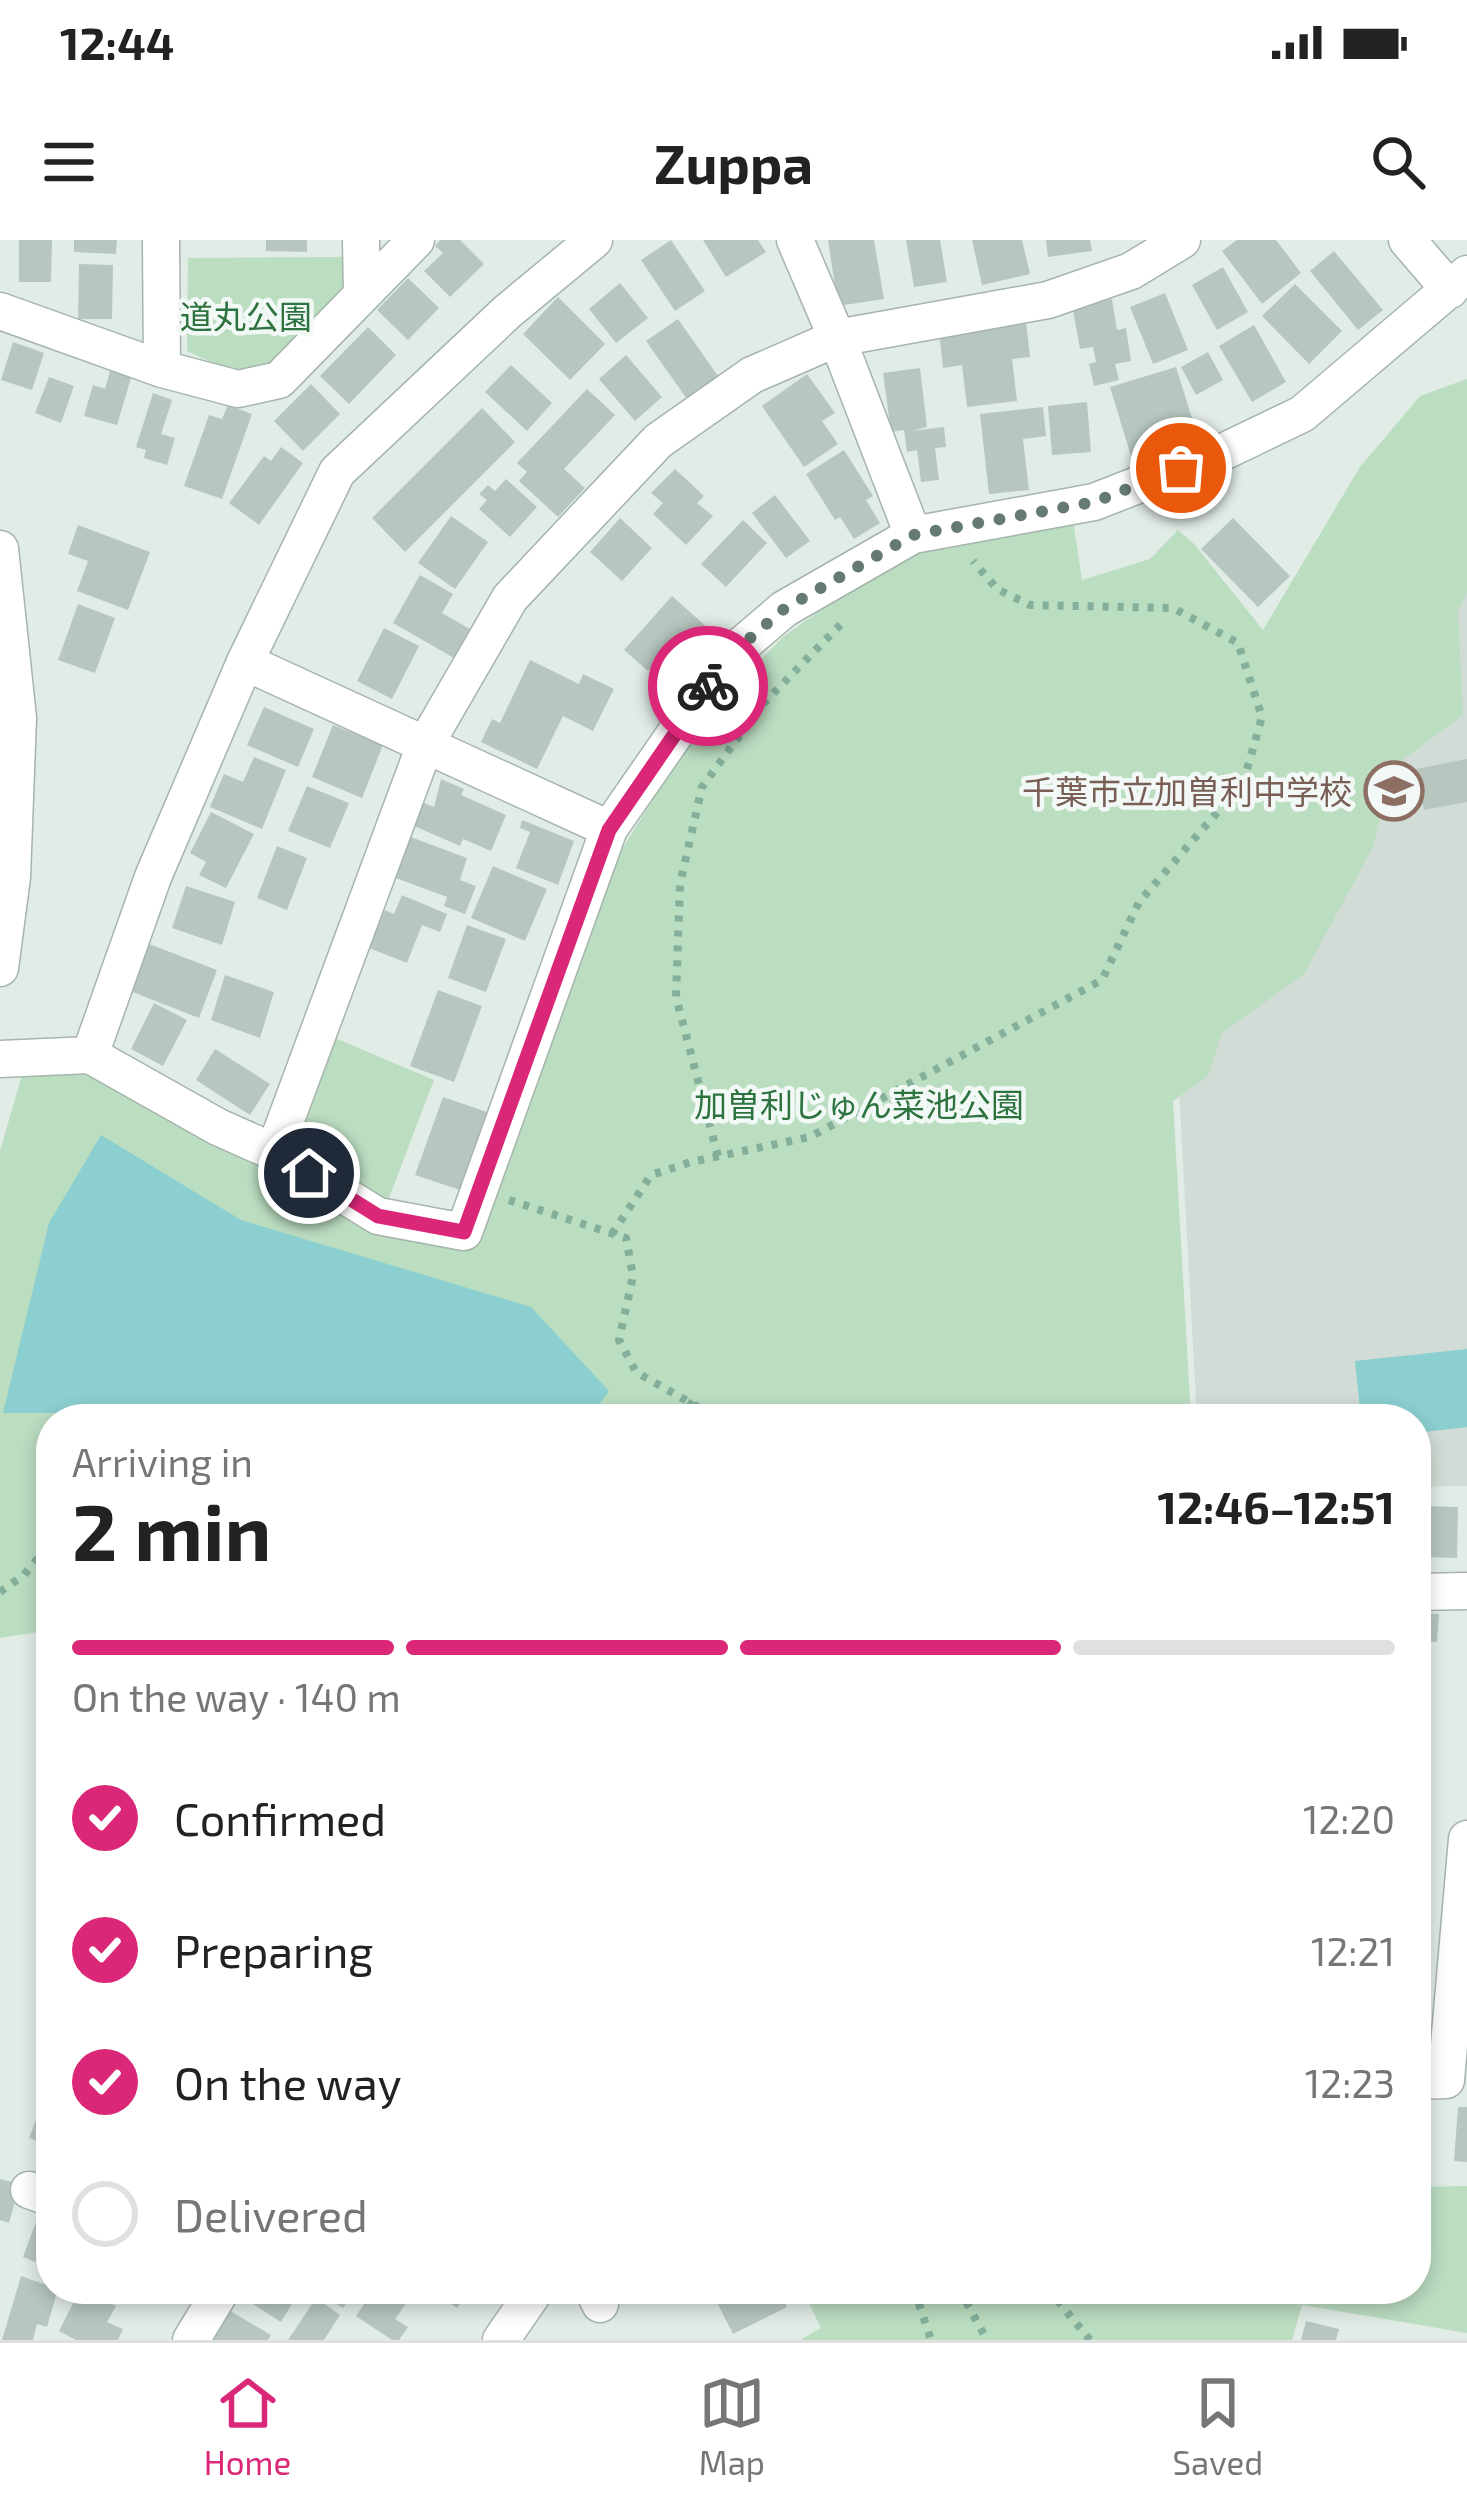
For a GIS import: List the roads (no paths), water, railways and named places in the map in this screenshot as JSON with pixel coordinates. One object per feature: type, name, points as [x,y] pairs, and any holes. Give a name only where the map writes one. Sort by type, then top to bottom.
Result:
[{"type":"street","points":[[161,240],[162,369]]},
{"type":"street","points":[[361,240],[362,293]]},
{"type":"street","points":[[0,311],[162,369],[238,389],[279,380],[416,240]]},
{"type":"street","points":[[89,1055],[154,877],[245,662],[337,472],[507,312],[595,240]]},
{"type":"street","points":[[795,240],[929,532]]},
{"type":"street","points":[[274,1152],[425,745],[510,598],[658,441],[752,375],[837,338],[1048,300],[1131,271],[1182,240]]},
{"type":"street","points":[[0,1060],[89,1055],[218,1127],[274,1152],[378,1216],[464,1232],[609,830],[729,656],[784,609],[929,532],[1094,502],[1225,452],[1302,414],[1459,282],[1407,240]]},
{"type":"street","points":[[0,549],[18,718],[12,877],[0,968]]},
{"type":"street","points":[[245,662],[609,830]]},
{"type":"street","points":[[1431,1592],[1467,1591]]},
{"type":"street","points":[[1431,2080],[1446,2080],[1467,1839]]},
{"type":"street","points":[[191,2340],[213,2304]]},
{"type":"street","points":[[501,2340],[526,2304]]},
{"type":"water","points":[[101,1135],[241,1220],[531,1307],[609,1391],[600,1404],[36,1404],[36,1413],[3,1413],[49,1223]]},
{"type":"water","points":[[1467,1349],[1467,1427],[1431,1431],[1431,1404],[1359,1404],[1355,1361]]},
{"type":"place","name":"千葉市立加曽利中学校","points":[[1394,791]]},
{"type":"park label","name":"道丸公園","points":[[246,316]]},
{"type":"park label","name":"加曽利じゅん菜池公園","points":[[859,1104]]}]
